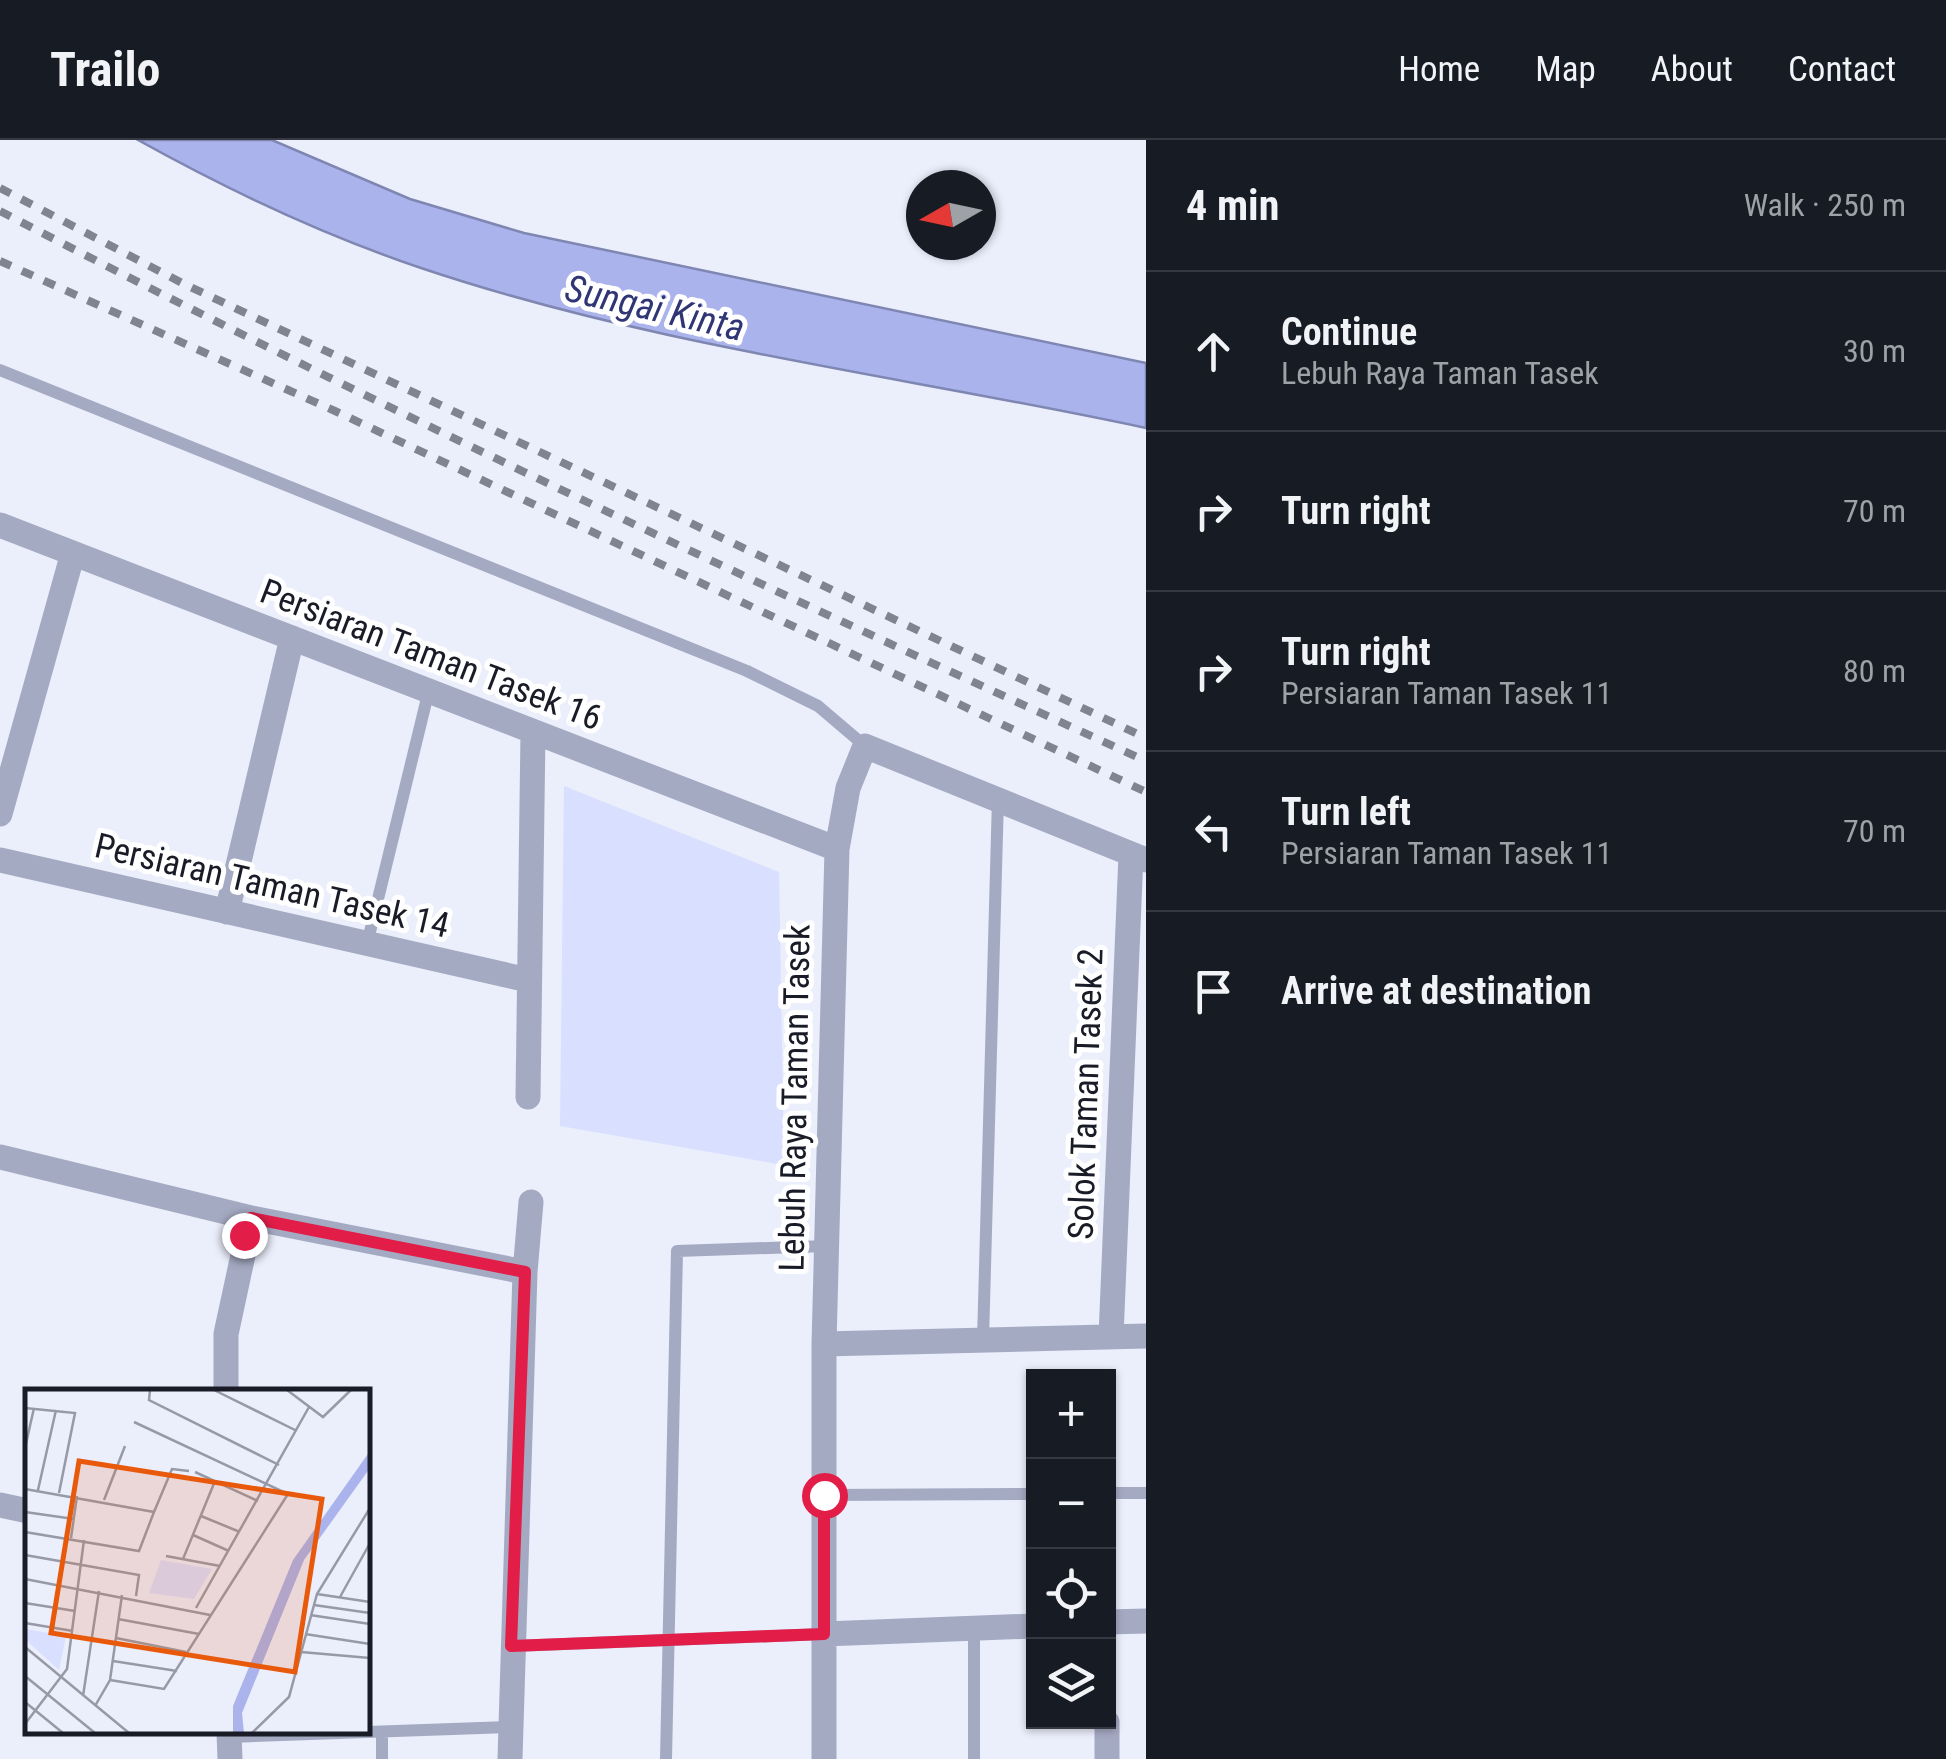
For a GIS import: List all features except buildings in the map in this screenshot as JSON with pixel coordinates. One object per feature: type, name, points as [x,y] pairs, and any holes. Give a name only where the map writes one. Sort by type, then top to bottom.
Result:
[{"type":"street","name":"Persiaran Taman Tasek 16","points":[[0,525],[836,850]]},
{"type":"street","points":[[0,814],[73,553]]},
{"type":"street","points":[[227,912],[292,638]]},
{"type":"street","points":[[528,1097],[533,732]]},
{"type":"street","points":[[865,746],[1139,857]]},
{"type":"street","name":"Lebuh Raya Taman Tasek","points":[[824,1759],[824,1344],[836,850],[848,788],[865,746]]},
{"type":"street","name":"Solok Taman Tasek 2","points":[[1111,1337],[1139,857]]},
{"type":"street","name":"Persiaran Taman Tasek 14","points":[[0,860],[528,980]]},
{"type":"street","points":[[0,1157],[251,1218],[525,1272]]},
{"type":"street","points":[[510,1759],[511,1636],[531,1202]]},
{"type":"street","points":[[226,1389],[226,1334],[251,1218]]},
{"type":"street","points":[[824,1344],[1146,1336]]},
{"type":"street","points":[[0,1505],[25,1510]]},
{"type":"street","points":[[1116,1622],[1146,1621]]},
{"type":"street","points":[[824,1634],[1026,1626]]},
{"type":"street","points":[[1107,1729],[1107,1759]]},
{"type":"lane","points":[[0,370],[747,671],[818,706],[865,746]]},
{"type":"lane","points":[[366,944],[428,694]]},
{"type":"lane","points":[[983,1340],[998,798]]},
{"type":"lane","points":[[666,1759],[665,1640],[678,1251],[827,1246]]},
{"type":"lane","points":[[1116,1494],[1146,1493]]},
{"type":"lane","points":[[824,1495],[1026,1494]]},
{"type":"lane","points":[[974,1629],[974,1759]]},
{"type":"lane","points":[[511,1636],[665,1640],[824,1634]]},
{"type":"lane","points":[[370,1733],[509,1727]]},
{"type":"lane","points":[[382,1732],[382,1759]]},
{"type":"lane","points":[[230,1742],[352,1734]]},
{"type":"shaded area","points":[[564,786],[779,872],[784,1165],[560,1126]]},
{"type":"water","name":"Sungai Kinta","points":[[138,140],[272,140],[410,199],[524,233],[1146,363],[1146,428],[690,340],[510,295],[421,268],[312,226]]},
{"type":"railway","points":[[0,188],[184,284],[1146,738]]},
{"type":"railway","points":[[0,211],[569,494],[1146,761]]},
{"type":"railway","points":[[0,261],[335,411],[1146,792]]},
{"type":"route","points":[[244,1235],[251,1218],[525,1272],[511,1646],[824,1634],[824,1495]]}]
